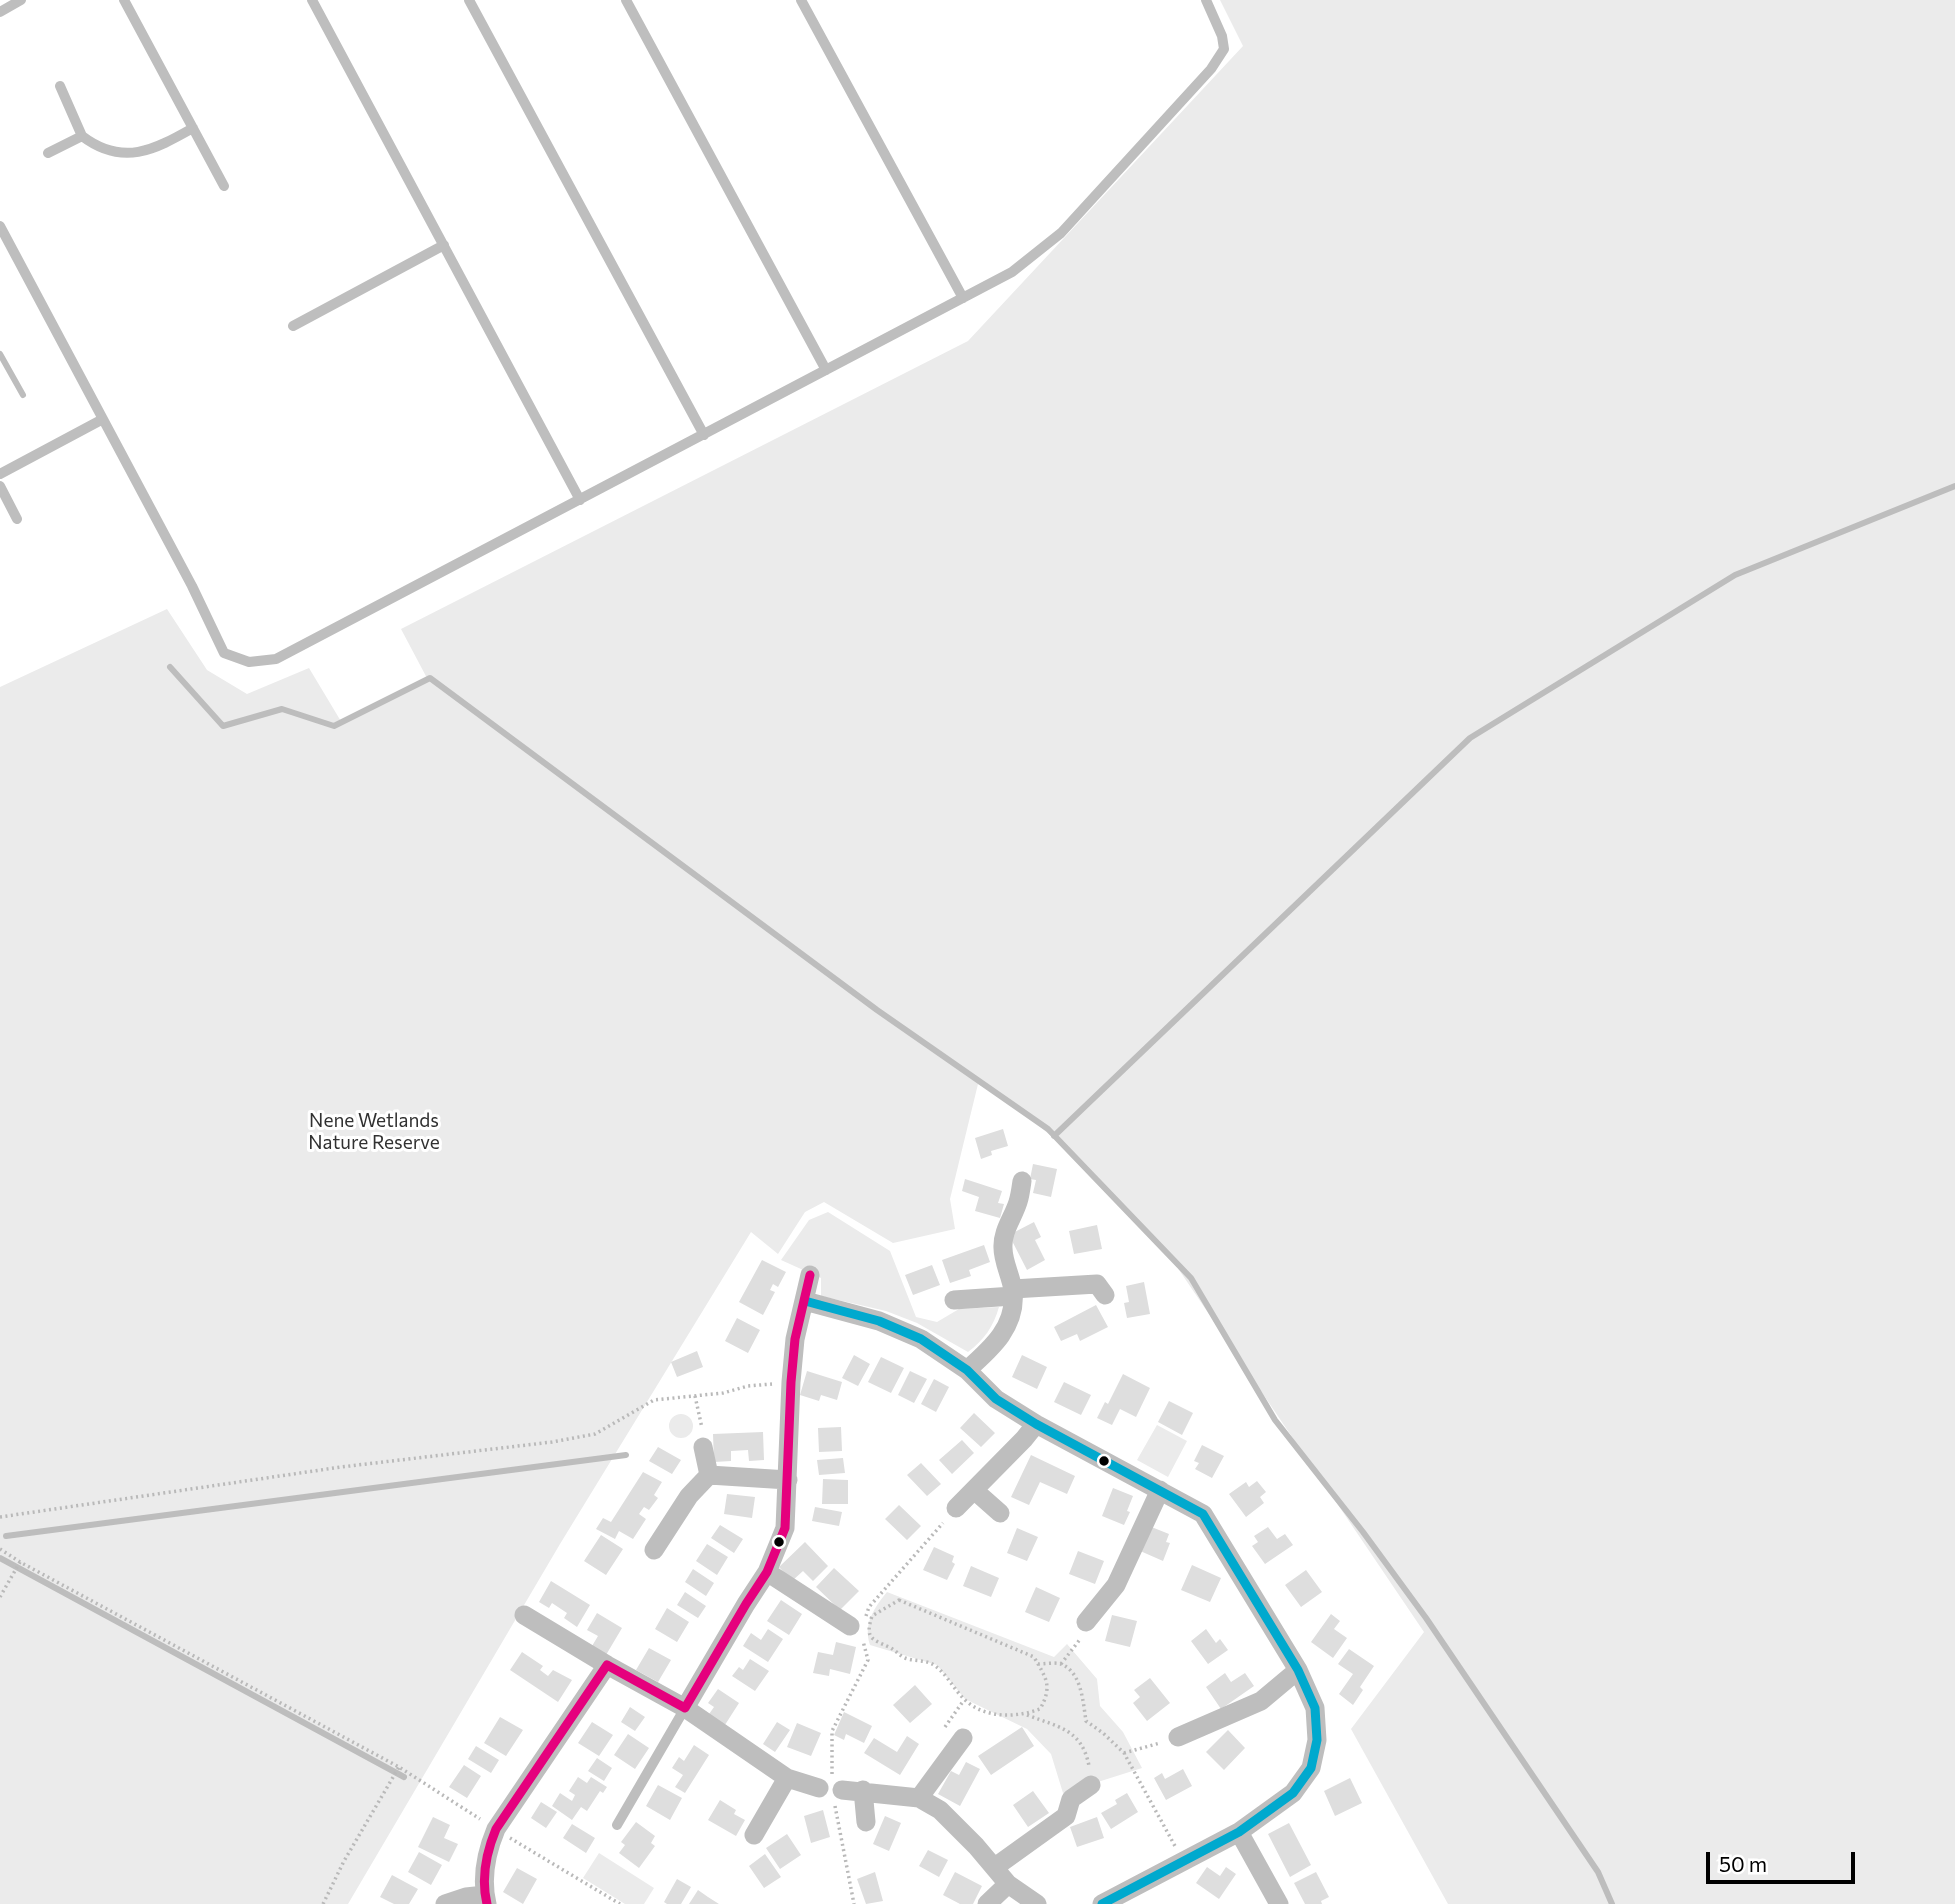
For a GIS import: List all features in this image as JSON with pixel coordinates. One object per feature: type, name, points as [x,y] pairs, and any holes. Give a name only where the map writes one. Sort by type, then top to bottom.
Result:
[{"type":"street","points":[[968,1370],[993,1348],[1009,1322],[1013,1293],[1002,1248],[1007,1224],[1018,1203],[1022,1181]]},
{"type":"street","points":[[685,1708],[767,1572],[785,1528],[795,1339],[810,1275]]},
{"type":"street","points":[[954,1300],[1097,1284],[1105,1295]]},
{"type":"street","points":[[804,1301],[879,1321],[910,1334],[968,1370],[996,1399],[1036,1424],[1203,1514],[1298,1670],[1315,1708],[1317,1740],[1311,1769],[1293,1793],[1239,1832],[1102,1904]]},
{"type":"street","points":[[957,1508],[1036,1424]]},
{"type":"street","points":[[704,1447],[709,1475]]},
{"type":"street","points":[[709,1475],[788,1480]]},
{"type":"street","points":[[654,1550],[689,1496],[709,1475]]},
{"type":"street","points":[[974,1490],[1000,1513]]},
{"type":"street","points":[[1086,1622],[1116,1585],[1160,1490]]},
{"type":"street","points":[[767,1572],[859,1629]]},
{"type":"street","points":[[524,1615],[685,1708],[787,1778],[832,1789],[863,1790],[919,1798],[940,1810],[1008,1884],[1037,1904]]},
{"type":"street","points":[[445,1904],[466,1897],[486,1899],[485,1868],[489,1846],[496,1829],[607,1665]]},
{"type":"street","points":[[1178,1737],[1261,1700],[1298,1670]]},
{"type":"street","points":[[919,1798],[963,1738]]},
{"type":"street","points":[[754,1835],[787,1778]]},
{"type":"street","points":[[995,1867],[1066,1816],[1071,1800],[1091,1786]]},
{"type":"street","points":[[863,1790],[866,1822]]},
{"type":"street","points":[[1239,1832],[1279,1904]]},
{"type":"street","points":[[987,1904],[1008,1884]]},
{"type":"lane","points":[[0,12],[21,0]]},
{"type":"lane","points":[[124,0],[224,186]]},
{"type":"lane","points":[[312,0],[580,500]]},
{"type":"lane","points":[[469,0],[704,435]]},
{"type":"lane","points":[[626,0],[826,370]]},
{"type":"lane","points":[[801,0],[963,298]]},
{"type":"lane","points":[[0,226],[225,653],[249,662],[276,659],[1012,272],[1060,233],[1211,69],[1224,49],[1223,36],[1206,0]]},
{"type":"lane","points":[[60,86],[82,136],[92,144],[110,151],[138,154],[159,147],[192,128]]},
{"type":"lane","points":[[48,153],[82,136]]},
{"type":"lane","points":[[293,326],[444,245]]},
{"type":"lane","points":[[0,474],[103,419]]},
{"type":"lane","points":[[0,486],[18,519]]},
{"type":"lane","points":[[617,1825],[685,1708]]},
{"type":"path","points":[[0,1517],[341,1467],[552,1442],[594,1434],[654,1400],[791,1382]]},
{"type":"path","points":[[695,1396],[702,1421],[700,1436],[704,1447]]},
{"type":"path","points":[[854,1904],[832,1789],[832,1731],[868,1660],[859,1629],[869,1607],[957,1508]]},
{"type":"path","points":[[0,1549],[18,1566],[399,1768],[620,1904]]},
{"type":"path","points":[[0,1597],[18,1566]]},
{"type":"path","points":[[0,1585],[8,1580]]},
{"type":"path","points":[[899,1600],[1034,1657],[1038,1664],[1045,1675],[1048,1695],[1040,1709],[1026,1714],[1000,1716],[970,1704],[934,1664],[904,1658],[891,1648],[871,1639],[869,1629],[873,1616],[899,1600]]},
{"type":"path","points":[[1061,1664],[1080,1641],[1086,1622]]},
{"type":"path","points":[[1038,1664],[1061,1664],[1074,1675],[1081,1690],[1086,1721],[1124,1753],[1176,1848]]},
{"type":"path","points":[[1026,1714],[1068,1730],[1083,1744],[1089,1763],[1091,1786]]},
{"type":"path","points":[[1124,1753],[1178,1737]]},
{"type":"path","points":[[323,1904],[344,1861],[399,1768]]},
{"type":"green space","name":"Nene Wetlands Nature Reserve","points":[[1220,0],[1955,0],[1955,1904],[1448,1904],[1351,1729],[1424,1632],[1173,1261],[1094,1173],[1015,1105],[978,1084],[950,1199],[955,1229],[893,1243],[824,1202],[805,1212],[778,1254],[751,1232],[560,1544],[348,1904],[0,1904],[0,687],[167,609],[207,670],[247,694],[309,668],[342,723],[428,680],[401,629],[968,341],[1243,46]]},
{"type":"green space","points":[[828,1212],[890,1251],[916,1317],[937,1322],[959,1309],[999,1307],[984,1337],[968,1352],[917,1323],[886,1311],[821,1296],[821,1278],[781,1260],[809,1220]]},
{"type":"green space","points":[[681,1414],[690,1417],[693,1426],[690,1435],[681,1438],[672,1435],[669,1426],[672,1417]]},
{"type":"green space","points":[[1157,1425],[1187,1441],[1168,1477],[1137,1460]]},
{"type":"green space","points":[[887,1592],[1054,1657],[1067,1644],[1097,1679],[1100,1706],[1123,1732],[1142,1768],[1063,1793],[1051,1754],[1027,1729],[965,1699],[937,1665],[870,1645],[869,1623],[874,1610]]},
{"type":"green space","points":[[599,1853],[654,1888],[644,1904],[625,1904],[583,1878]]},
{"type":"building","points":[[1003,1129],[1008,1146],[991,1151],[992,1155],[981,1159],[975,1138]]},
{"type":"building","points":[[1033,1164],[1057,1169],[1051,1197],[1033,1193],[1036,1180],[1030,1179]]},
{"type":"building","points":[[965,1179],[1002,1191],[998,1203],[1004,1204],[1000,1218],[975,1211],[979,1197],[962,1191]]},
{"type":"building","points":[[1034,1222],[1041,1237],[1035,1240],[1045,1260],[1027,1270],[1009,1235]]},
{"type":"building","points":[[1097,1225],[1102,1249],[1074,1254],[1069,1231]]},
{"type":"building","points":[[984,1245],[990,1262],[969,1270],[971,1276],[950,1283],[942,1260]]},
{"type":"building","points":[[762,1260],[786,1272],[778,1287],[773,1284],[770,1290],[775,1292],[763,1315],[739,1302]]},
{"type":"building","points":[[932,1265],[940,1285],[913,1295],[905,1275]]},
{"type":"building","points":[[1144,1282],[1150,1314],[1127,1318],[1124,1303],[1129,1302],[1126,1286]]},
{"type":"building","points":[[1096,1305],[1108,1327],[1080,1341],[1077,1334],[1061,1341],[1054,1327]]},
{"type":"building","points":[[737,1318],[760,1330],[748,1353],[725,1341]]},
{"type":"building","points":[[697,1351],[703,1367],[677,1377],[671,1362]]},
{"type":"building","points":[[854,1355],[870,1364],[858,1386],[842,1378]]},
{"type":"building","points":[[1022,1355],[1047,1367],[1037,1389],[1012,1377]]},
{"type":"building","points":[[881,1357],[904,1368],[891,1393],[868,1382]]},
{"type":"building","points":[[807,1371],[842,1382],[837,1400],[821,1395],[819,1401],[800,1395]]},
{"type":"building","points":[[910,1371],[927,1379],[914,1403],[898,1395]]},
{"type":"building","points":[[1123,1374],[1150,1388],[1136,1417],[1120,1409],[1112,1425],[1097,1418],[1105,1402],[1108,1404]]},
{"type":"building","points":[[934,1379],[949,1387],[936,1412],[921,1404]]},
{"type":"building","points":[[1064,1382],[1091,1395],[1081,1415],[1054,1402]]},
{"type":"building","points":[[1169,1401],[1193,1413],[1182,1435],[1158,1422]]},
{"type":"building","points":[[974,1413],[995,1433],[981,1447],[960,1428]]},
{"type":"building","points":[[841,1427],[842,1451],[819,1452],[818,1428]]},
{"type":"building","points":[[763,1432],[764,1460],[749,1461],[748,1450],[731,1451],[731,1461],[714,1462],[713,1434]]},
{"type":"building","points":[[962,1440],[974,1453],[952,1474],[939,1460]]},
{"type":"building","points":[[1202,1445],[1224,1456],[1212,1478],[1195,1469],[1199,1463],[1194,1461]]},
{"type":"building","points":[[658,1447],[681,1460],[672,1474],[649,1461]]},
{"type":"building","points":[[1031,1455],[1075,1476],[1067,1494],[1040,1482],[1029,1505],[1011,1497]]},
{"type":"building","points":[[843,1458],[845,1473],[819,1475],[817,1460]]},
{"type":"building","points":[[921,1463],[941,1484],[927,1496],[907,1475]]},
{"type":"building","points":[[643,1472],[662,1482],[654,1495],[658,1498],[649,1510],[644,1507],[639,1514],[646,1519],[633,1539],[619,1531],[615,1539],[596,1529],[603,1518],[611,1522]]},
{"type":"building","points":[[823,1479],[848,1480],[848,1504],[822,1504]]},
{"type":"building","points":[[1257,1481],[1266,1492],[1260,1497],[1264,1503],[1246,1517],[1229,1494],[1246,1482],[1249,1487]]},
{"type":"building","points":[[1113,1488],[1133,1496],[1124,1525],[1102,1516]]},
{"type":"building","points":[[727,1494],[755,1497],[752,1518],[724,1514]]},
{"type":"building","points":[[899,1505],[921,1526],[907,1540],[885,1519]]},
{"type":"building","points":[[815,1507],[842,1512],[839,1526],[812,1521]]},
{"type":"building","points":[[720,1525],[743,1539],[734,1553],[711,1538]]},
{"type":"building","points":[[1149,1526],[1169,1534],[1166,1542],[1170,1543],[1163,1561],[1138,1550]]},
{"type":"building","points":[[1268,1527],[1277,1539],[1285,1534],[1293,1545],[1265,1564],[1252,1546],[1258,1542],[1254,1536]]},
{"type":"building","points":[[1017,1528],[1038,1537],[1027,1561],[1007,1553]]},
{"type":"building","points":[[601,1535],[623,1549],[606,1575],[584,1561]]},
{"type":"building","points":[[805,1542],[828,1566],[813,1581],[803,1571],[792,1581],[779,1567]]},
{"type":"building","points":[[707,1544],[728,1557],[717,1575],[696,1561]]},
{"type":"building","points":[[934,1547],[954,1556],[952,1562],[955,1564],[947,1580],[923,1570]]},
{"type":"building","points":[[1078,1551],[1104,1561],[1095,1584],[1069,1574]]},
{"type":"building","points":[[1192,1565],[1221,1578],[1210,1602],[1181,1590]]},
{"type":"building","points":[[971,1566],[999,1578],[991,1597],[963,1586]]},
{"type":"building","points":[[834,1568],[859,1591],[840,1610],[816,1587]]},
{"type":"building","points":[[693,1569],[714,1583],[706,1596],[685,1582]]},
{"type":"building","points":[[1306,1570],[1322,1592],[1301,1607],[1285,1585]]},
{"type":"building","points":[[551,1581],[590,1605],[577,1627],[564,1618],[567,1613],[552,1603],[549,1608],[539,1602]]},
{"type":"building","points":[[1036,1587],[1060,1598],[1049,1622],[1025,1612]]},
{"type":"building","points":[[685,1592],[706,1606],[698,1618],[677,1605]]},
{"type":"building","points":[[781,1600],[802,1614],[789,1635],[767,1621]]},
{"type":"building","points":[[667,1608],[689,1622],[677,1642],[655,1629]]},
{"type":"building","points":[[597,1613],[622,1628],[606,1655],[592,1646],[598,1636],[587,1630]]},
{"type":"building","points":[[1331,1614],[1340,1621],[1334,1629],[1347,1638],[1333,1658],[1311,1642]]},
{"type":"building","points":[[1112,1615],[1137,1621],[1130,1647],[1105,1641]]},
{"type":"building","points":[[768,1629],[783,1639],[768,1662],[743,1646],[751,1633],[761,1640]]},
{"type":"building","points":[[1206,1629],[1216,1643],[1220,1639],[1228,1650],[1208,1664],[1191,1641]]},
{"type":"building","points":[[836,1642],[856,1647],[850,1674],[830,1669],[829,1676],[813,1673],[818,1652],[833,1655]]},
{"type":"building","points":[[649,1648],[671,1660],[658,1682],[636,1670]]},
{"type":"building","points":[[1349,1649],[1374,1666],[1360,1687],[1363,1690],[1353,1705],[1339,1694],[1353,1674],[1338,1664]]},
{"type":"building","points":[[522,1652],[543,1666],[540,1670],[548,1676],[553,1670],[572,1680],[558,1702],[510,1670]]},
{"type":"building","points":[[750,1659],[769,1671],[755,1691],[732,1676],[739,1667],[743,1670]]},
{"type":"building","points":[[1225,1673],[1231,1682],[1245,1673],[1254,1686],[1221,1709],[1206,1687]]},
{"type":"building","points":[[1150,1678],[1170,1703],[1147,1721],[1133,1703],[1140,1697],[1134,1690]]},
{"type":"building","points":[[915,1685],[932,1704],[910,1723],[893,1705]]},
{"type":"building","points":[[718,1689],[739,1703],[723,1728],[707,1717],[714,1707],[708,1703]]},
{"type":"building","points":[[630,1707],[645,1717],[635,1731],[621,1722]]},
{"type":"building","points":[[844,1712],[872,1726],[864,1743],[846,1734],[844,1740],[834,1735]]},
{"type":"building","points":[[500,1717],[523,1730],[506,1756],[484,1743]]},
{"type":"building","points":[[592,1722],[613,1735],[599,1756],[578,1743]]},
{"type":"building","points":[[777,1722],[790,1730],[775,1752],[763,1744]]},
{"type":"building","points":[[797,1723],[821,1733],[811,1756],[787,1747]]},
{"type":"building","points":[[1022,1727],[1034,1746],[991,1775],[978,1756]]},
{"type":"building","points":[[1228,1730],[1245,1748],[1224,1770],[1206,1752]]},
{"type":"building","points":[[628,1734],[649,1748],[635,1769],[614,1755]]},
{"type":"building","points":[[907,1736],[919,1744],[900,1775],[864,1753],[874,1738],[897,1752]]},
{"type":"building","points":[[694,1745],[709,1755],[685,1793],[675,1787],[683,1775],[672,1768],[679,1757],[684,1761]]},
{"type":"building","points":[[476,1746],[499,1760],[491,1773],[468,1759]]},
{"type":"building","points":[[597,1758],[612,1768],[604,1781],[588,1771]]},
{"type":"building","points":[[966,1762],[980,1769],[960,1806],[938,1794],[951,1771],[959,1775]]},
{"type":"building","points":[[464,1765],[481,1776],[467,1798],[449,1787]]},
{"type":"building","points":[[1183,1769],[1192,1786],[1166,1800],[1154,1778],[1162,1773],[1165,1779]]},
{"type":"building","points":[[578,1777],[587,1783],[591,1777],[607,1787],[603,1793],[600,1791],[587,1811],[581,1807],[572,1820],[552,1806],[560,1793],[572,1801],[575,1795],[569,1791]]},
{"type":"building","points":[[1350,1778],[1362,1803],[1335,1816],[1324,1791]]},
{"type":"building","points":[[658,1785],[682,1798],[670,1820],[646,1806]]},
{"type":"building","points":[[1033,1791],[1049,1813],[1028,1827],[1013,1805]]},
{"type":"building","points":[[1127,1793],[1138,1812],[1111,1829],[1101,1813],[1117,1804],[1115,1800]]},
{"type":"building","points":[[720,1800],[736,1810],[734,1814],[745,1820],[736,1836],[708,1820]]},
{"type":"building","points":[[541,1802],[557,1812],[546,1828],[531,1818]]},
{"type":"building","points":[[823,1810],[830,1837],[811,1843],[804,1816]]},
{"type":"building","points":[[885,1816],[901,1823],[889,1851],[873,1844]]},
{"type":"building","points":[[433,1817],[450,1825],[444,1838],[458,1844],[449,1862],[418,1847]]},
{"type":"building","points":[[1097,1817],[1104,1838],[1077,1847],[1070,1827]]},
{"type":"building","points":[[636,1822],[655,1836],[651,1843],[655,1846],[639,1868],[619,1853],[625,1845],[621,1842]]},
{"type":"building","points":[[1289,1823],[1311,1865],[1290,1877],[1268,1834]]},
{"type":"building","points":[[572,1824],[595,1838],[586,1853],[563,1838]]},
{"type":"building","points":[[787,1834],[801,1855],[780,1869],[766,1848]]},
{"type":"building","points":[[928,1850],[948,1860],[939,1877],[919,1866]]},
{"type":"building","points":[[419,1852],[442,1865],[431,1885],[408,1872]]},
{"type":"building","points":[[765,1854],[781,1877],[764,1888],[749,1866]]},
{"type":"building","points":[[1207,1867],[1220,1876],[1226,1867],[1236,1874],[1219,1899],[1196,1883]]},
{"type":"building","points":[[517,1868],[537,1879],[523,1904],[503,1892]]},
{"type":"building","points":[[875,1872],[883,1901],[866,1904],[857,1879]]},
{"type":"building","points":[[955,1872],[982,1886],[973,1904],[960,1904],[943,1895]]},
{"type":"building","points":[[1316,1872],[1329,1897],[1321,1901],[1322,1904],[1305,1904],[1294,1883]]},
{"type":"building","points":[[392,1875],[418,1889],[409,1904],[394,1904],[380,1897]]},
{"type":"building","points":[[677,1879],[691,1887],[681,1904],[667,1904],[664,1902]]},
{"type":"building","points":[[698,1890],[708,1897],[719,1904],[689,1904]]},
{"type":"waterway","points":[[0,354],[23,395]]},
{"type":"waterway","points":[[1054,1136],[1470,738],[1735,575],[1955,486]]},
{"type":"waterway","points":[[170,667],[223,726],[282,709],[334,726],[430,678],[877,1010],[1048,1129],[1191,1278],[1275,1420],[1426,1618],[1598,1872],[1612,1904]]},
{"type":"waterway","points":[[6,1536],[626,1455]]},
{"type":"waterway","points":[[0,1558],[404,1777]]},
{"type":"transit line","points":[[487,1904],[485,1866],[496,1829],[607,1665],[685,1708],[767,1572],[785,1528],[795,1339],[810,1275]]},
{"type":"transit line","points":[[805,1301],[879,1321],[921,1339],[967,1370],[996,1399],[1036,1424],[1203,1514],[1298,1670],[1315,1708],[1317,1740],[1311,1768],[1293,1793],[1239,1832],[1102,1904]]}]
